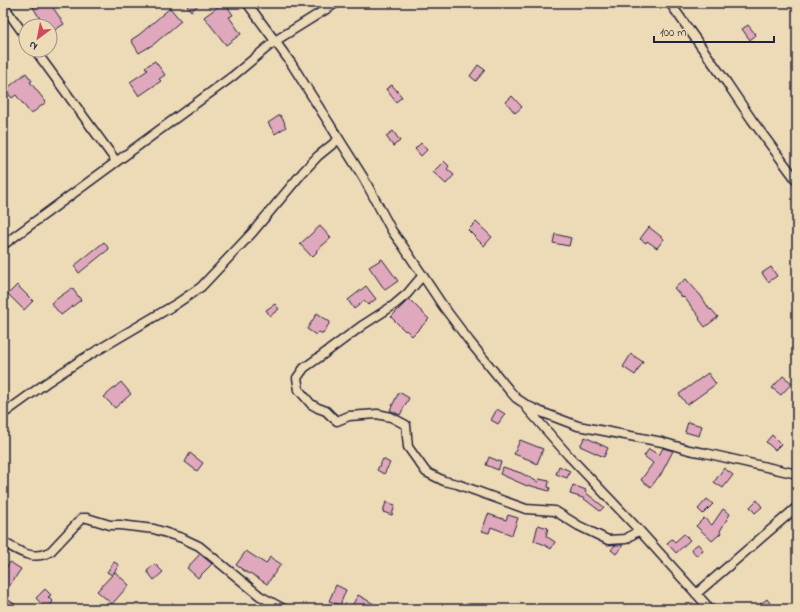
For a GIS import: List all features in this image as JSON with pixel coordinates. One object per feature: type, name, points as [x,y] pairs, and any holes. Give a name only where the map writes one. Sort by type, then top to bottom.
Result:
[{"type":"street","points":[[247,3],[292,63],[363,177],[388,225],[443,306],[470,342],[516,398],[541,412],[578,426],[662,442],[689,450],[797,474]]},
{"type":"street","points":[[3,244],[233,76],[275,42],[336,3]]},
{"type":"street","points":[[670,3],[728,83],[752,120],[797,181]]},
{"type":"street","points":[[3,5],[18,26]]},
{"type":"street","points":[[42,58],[116,161]]},
{"type":"street","points":[[3,414],[81,360],[176,304],[201,287],[252,233],[303,172],[318,156],[339,139]]},
{"type":"street","points":[[423,275],[407,294],[304,368],[297,378],[299,390],[311,404],[326,411],[337,421],[348,416],[377,414],[391,417],[406,425],[408,447],[426,472],[444,480],[526,508],[555,511],[579,526],[608,540],[626,539],[639,530]]},
{"type":"street","points":[[522,402],[568,455],[639,530],[710,609]]},
{"type":"street","points":[[696,594],[797,507]]},
{"type":"street","points":[[5,546],[21,553],[38,556],[45,554],[51,551],[82,518],[87,518],[110,525],[154,529],[182,538],[199,546],[260,596],[283,609]]},
{"type":"building","points":[[39,3],[50,3],[64,24],[58,28],[58,18],[39,18],[33,7]]},
{"type":"building","points":[[185,3],[201,3],[191,11]]},
{"type":"building","points":[[216,3],[225,3],[233,15],[229,17],[241,34],[226,45],[204,17],[219,6]]},
{"type":"building","points":[[170,8],[181,21],[154,44],[139,53],[131,40]]},
{"type":"building","points":[[748,25],[756,35],[750,40],[742,29]]},
{"type":"building","points":[[155,61],[165,75],[159,79],[161,81],[139,96],[130,82],[148,70],[145,67]]},
{"type":"building","points":[[478,65],[485,70],[476,81],[470,76]]},
{"type":"building","points":[[26,73],[32,81],[30,82],[46,102],[31,114],[16,95],[12,98],[5,90]]},
{"type":"building","points":[[392,85],[402,97],[396,102],[386,89]]},
{"type":"building","points":[[512,96],[522,107],[515,113],[506,102]]},
{"type":"building","points":[[280,115],[286,127],[275,134],[268,123]]},
{"type":"building","points":[[393,131],[400,141],[393,146],[386,136]]},
{"type":"building","points":[[421,143],[427,150],[421,156],[415,149]]},
{"type":"building","points":[[444,161],[449,166],[447,169],[454,175],[446,184],[433,172]]},
{"type":"building","points":[[476,222],[492,237],[484,246],[468,230]]},
{"type":"building","points":[[320,226],[331,238],[316,251],[317,252],[312,257],[300,244]]},
{"type":"building","points":[[649,227],[664,239],[657,248],[647,241],[646,243],[640,239]]},
{"type":"building","points":[[555,234],[571,238],[569,246],[553,243]]},
{"type":"building","points":[[104,242],[109,249],[79,273],[74,266]]},
{"type":"building","points":[[382,259],[398,281],[385,290],[369,267]]},
{"type":"building","points":[[771,267],[777,276],[768,282],[762,273]]},
{"type":"building","points":[[686,279],[701,296],[710,310],[711,309],[718,317],[705,327],[684,297],[683,298],[674,288]]},
{"type":"building","points":[[17,285],[33,301],[24,310],[8,294]]},
{"type":"building","points":[[366,286],[376,299],[368,305],[364,301],[354,309],[348,300]]},
{"type":"building","points":[[72,288],[81,300],[61,315],[51,303]]},
{"type":"building","points":[[409,299],[429,319],[412,336],[391,317]]},
{"type":"building","points":[[275,304],[279,309],[270,316],[266,310]]},
{"type":"building","points":[[317,313],[330,322],[323,334],[319,332],[316,335],[307,329]]},
{"type":"building","points":[[631,354],[643,362],[635,375],[623,367]]},
{"type":"building","points":[[708,373],[716,384],[687,405],[679,394]]},
{"type":"building","points":[[783,376],[792,383],[781,395],[772,388]]},
{"type":"building","points":[[121,382],[131,394],[115,408],[104,397]]},
{"type":"building","points":[[399,392],[409,398],[400,415],[390,410]]},
{"type":"building","points":[[497,409],[505,414],[498,424],[491,420]]},
{"type":"building","points":[[688,422],[702,426],[699,436],[685,432]]},
{"type":"building","points":[[772,435],[781,444],[775,450],[766,442]]},
{"type":"building","points":[[585,437],[608,448],[604,457],[580,446]]},
{"type":"building","points":[[520,440],[543,449],[537,464],[514,454]]},
{"type":"building","points":[[663,448],[673,451],[660,476],[651,487],[641,480],[653,463],[644,456],[649,449],[659,455]]},
{"type":"building","points":[[190,453],[203,463],[197,471],[185,462]]},
{"type":"building","points":[[489,457],[501,462],[498,470],[486,465]]},
{"type":"building","points":[[383,459],[390,463],[384,474],[377,470]]},
{"type":"building","points":[[559,466],[570,471],[567,478],[556,474]]},
{"type":"building","points":[[503,467],[521,473],[538,482],[539,479],[549,481],[549,491],[527,486],[500,474]]},
{"type":"building","points":[[724,468],[733,475],[723,488],[714,482]]},
{"type":"building","points":[[573,485],[586,490],[585,492],[604,507],[600,511],[583,498],[570,494]]},
{"type":"building","points":[[707,499],[713,504],[703,514],[698,509]]},
{"type":"building","points":[[757,500],[762,507],[755,513],[750,507]]},
{"type":"building","points":[[386,502],[395,505],[392,515],[383,512]]},
{"type":"building","points":[[723,509],[730,514],[720,531],[721,533],[712,541],[696,526],[704,518],[712,525]]},
{"type":"building","points":[[488,514],[506,520],[508,515],[518,518],[512,535],[491,527],[489,533],[482,531]]},
{"type":"building","points":[[538,525],[548,528],[546,536],[555,542],[551,549],[534,541]]},
{"type":"building","points":[[684,534],[690,540],[676,553],[667,543],[672,539],[675,542]]},
{"type":"building","points":[[698,544],[703,550],[697,556],[691,549]]},
{"type":"building","points":[[615,545],[623,545],[616,554],[611,550]]},
{"type":"building","points":[[246,551],[266,564],[270,557],[281,564],[267,584],[236,565]]},
{"type":"building","points":[[200,554],[212,564],[198,578],[187,568]]},
{"type":"building","points":[[10,562],[21,569],[8,588],[3,584],[3,572]]},
{"type":"building","points":[[114,562],[119,565],[113,574],[115,572],[129,585],[112,604],[97,591],[112,575],[107,572]]},
{"type":"building","points":[[155,564],[163,572],[154,580],[147,571]]},
{"type":"building","points":[[336,585],[346,590],[340,605],[329,601]]},
{"type":"building","points":[[45,589],[51,595],[48,597],[53,602],[46,609],[36,598]]},
{"type":"building","points":[[358,595],[374,604],[371,609],[350,609]]},
{"type":"building","points":[[7,599],[22,609],[3,609],[3,605]]},
{"type":"building","points":[[767,599],[774,609],[754,609]]}]
